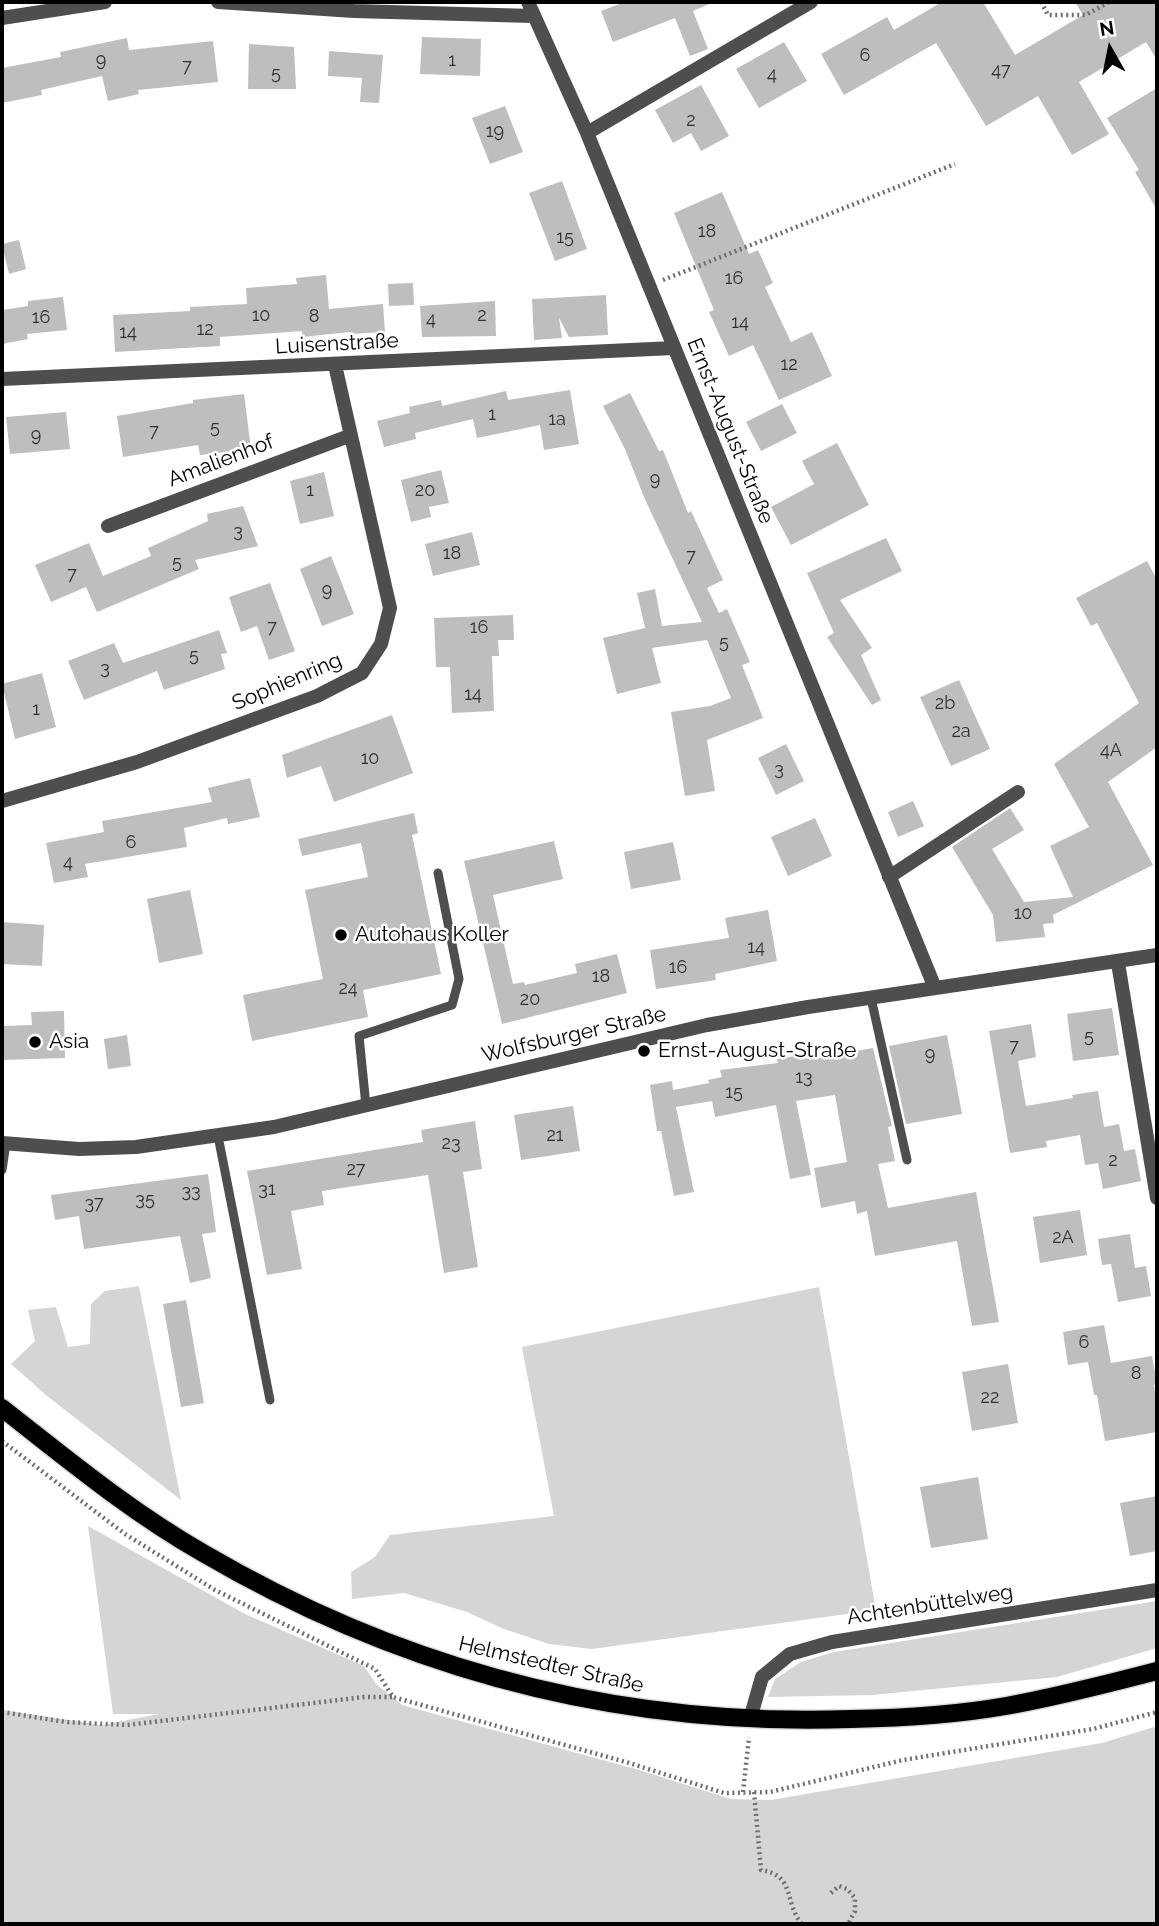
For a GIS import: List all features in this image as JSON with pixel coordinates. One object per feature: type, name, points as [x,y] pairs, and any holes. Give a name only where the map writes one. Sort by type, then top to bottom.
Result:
[{"type":"main road","name":"Helmstedter Straße","points":[[2,1408],[141,1515],[267,1589],[388,1643],[453,1667],[583,1699],[646,1710],[750,1719],[901,1718],[1003,1707],[1081,1691],[1157,1671]]},
{"type":"street","points":[[2,18],[105,2]]},
{"type":"street","points":[[218,2],[354,11],[531,9]]},
{"type":"street","points":[[587,133],[811,2]]},
{"type":"street","name":"Ernst-August-Straße","points":[[531,9],[587,133],[934,988]]},
{"type":"street","name":"Luisenstraße","points":[[2,379],[674,348]]},
{"type":"street","name":"Sophienring","points":[[2,800],[137,762],[317,696],[362,673],[381,644],[390,608],[335,365]]},
{"type":"street","name":"Amalienhof","points":[[108,526],[349,436]]},
{"type":"street","points":[[889,877],[1018,792]]},
{"type":"street","name":"Wolfsburger Straße","points":[[4,1143],[79,1149],[136,1147],[274,1127],[706,1025],[1157,955]]},
{"type":"street","points":[[1118,962],[1155,1169],[1157,1198]]},
{"type":"street","name":"Achtenbüttelweg","points":[[750,1719],[762,1677],[790,1654],[832,1642],[1157,1590]]},
{"type":"lane","points":[[366,1105],[359,1036],[452,1005],[459,979],[438,873]]},
{"type":"lane","points":[[871,998],[907,1160]]},
{"type":"lane","points":[[218,1136],[270,1400]]},
{"type":"lane","points":[[2,1170],[4,1143]]},
{"type":"path","points":[[1041,2],[1048,15],[1086,15],[1109,2]]},
{"type":"path","points":[[649,285],[955,164]]},
{"type":"path","points":[[2,1712],[66,1722],[127,1725],[364,1697],[393,1697]]},
{"type":"path","points":[[743,1792],[750,1719]]},
{"type":"path","points":[[754,1792],[761,1870],[773,1871],[781,1877],[802,1924]]},
{"type":"path","points":[[831,1893],[839,1886],[847,1889],[855,1898],[855,1911],[848,1924]]},
{"type":"shaded area","points":[[139,1286],[181,1500],[47,1396],[11,1364],[35,1341],[28,1310],[56,1307],[68,1347],[90,1344],[91,1304],[105,1291]]},
{"type":"shaded area","points":[[819,1287],[876,1610],[592,1649],[549,1644],[504,1629],[467,1612],[404,1593],[352,1599],[351,1572],[375,1557],[390,1535],[554,1516],[522,1347]]},
{"type":"shaded area","points":[[88,1526],[245,1614],[364,1666],[376,1684],[402,1705],[639,1770],[731,1799],[771,1800],[1102,1743],[1157,1726],[1157,1924],[2,1924],[2,1710],[102,1725],[159,1714],[113,1714]]},
{"type":"shaded area","points":[[1157,1601],[1157,1648],[1057,1677],[872,1695],[768,1697],[775,1679],[801,1662],[834,1652]]},
{"type":"building","points":[[625,2],[714,2],[693,11],[708,49],[690,56],[675,18],[613,42],[601,11]]},
{"type":"building","points":[[942,2],[983,2],[1015,55],[1083,15],[1075,2],[1157,2],[1157,60],[1146,42],[1079,82],[1109,134],[1072,155],[1038,96],[986,126],[936,43],[844,95],[821,54],[887,17],[894,30]]},
{"type":"building","points":[[422,37],[481,39],[480,76],[420,74]]},
{"type":"building","points":[[127,38],[129,50],[213,41],[218,82],[138,90],[139,94],[108,101],[102,76],[41,90],[42,95],[2,103],[2,68],[61,57],[60,52]]},
{"type":"building","points":[[784,42],[807,81],[759,108],[736,69]]},
{"type":"building","points":[[249,44],[294,47],[296,89],[248,89]]},
{"type":"building","points":[[329,51],[383,55],[379,103],[360,102],[362,78],[328,76]]},
{"type":"building","points":[[701,85],[729,136],[701,151],[691,133],[673,143],[655,110]]},
{"type":"building","points":[[1157,88],[1157,210],[1135,172],[1139,170],[1107,118]]},
{"type":"building","points":[[505,106],[523,152],[490,164],[472,118]]},
{"type":"building","points":[[562,181],[587,249],[555,261],[529,193]]},
{"type":"building","points":[[722,192],[749,254],[758,250],[773,283],[765,287],[791,342],[812,332],[832,376],[779,400],[753,345],[729,356],[709,312],[714,310],[674,213]]},
{"type":"building","points":[[19,240],[26,269],[9,274],[2,244]]},
{"type":"building","points":[[326,275],[329,309],[383,304],[385,332],[350,332],[302,337],[302,331],[220,337],[220,346],[115,352],[113,315],[190,311],[190,307],[247,304],[246,288],[297,284],[296,278]]},
{"type":"building","points":[[413,283],[414,305],[389,306],[388,284]]},
{"type":"building","points":[[606,295],[608,335],[569,337],[559,318],[562,338],[534,340],[532,299]]},
{"type":"building","points":[[63,297],[67,330],[27,334],[28,339],[2,344],[2,310],[28,306],[28,301]]},
{"type":"building","points":[[495,301],[496,336],[422,337],[420,306]]},
{"type":"building","points":[[570,390],[579,444],[544,450],[540,425],[477,438],[473,419],[415,433],[416,439],[384,447],[377,421],[410,413],[409,407],[441,400],[442,406],[506,391],[508,400]]},
{"type":"building","points":[[630,393],[659,451],[663,450],[688,513],[691,511],[723,580],[707,588],[719,613],[727,609],[750,662],[742,665],[763,718],[707,740],[715,791],[685,796],[671,712],[710,706],[731,698],[707,640],[652,648],[661,683],[617,694],[603,638],[645,628],[637,593],[655,589],[662,626],[702,622],[603,406]]},
{"type":"building","points":[[244,394],[251,449],[200,455],[198,445],[123,457],[117,416],[193,403],[193,400]]},
{"type":"building","points":[[782,404],[797,433],[761,451],[746,422]]},
{"type":"building","points":[[66,412],[70,449],[10,454],[6,417]]},
{"type":"building","points":[[837,443],[869,505],[791,545],[771,507],[814,484],[802,461]]},
{"type":"building","points":[[441,470],[449,503],[429,507],[431,517],[411,522],[401,480]]},
{"type":"building","points":[[324,472],[334,516],[300,524],[290,481]]},
{"type":"building","points":[[243,506],[258,546],[195,560],[199,569],[97,612],[86,587],[51,602],[35,565],[89,543],[103,576],[151,556],[148,548],[208,521],[207,514]]},
{"type":"building","points":[[472,532],[480,565],[433,576],[425,544]]},
{"type":"building","points":[[886,538],[902,571],[840,600],[872,648],[861,655],[881,700],[872,705],[827,637],[834,633],[807,573]]},
{"type":"building","points":[[331,556],[354,614],[322,626],[300,569]]},
{"type":"building","points":[[1147,561],[1157,580],[1157,747],[1108,782],[1153,865],[1053,915],[1054,923],[1043,924],[1045,937],[996,942],[993,915],[952,847],[1010,808],[1024,830],[992,849],[1024,902],[1073,897],[1050,846],[1089,827],[1054,764],[1139,703],[1097,623],[1091,626],[1076,598]]},
{"type":"building","points":[[270,583],[295,651],[269,660],[257,626],[241,632],[229,597]]},
{"type":"building","points":[[513,615],[514,640],[498,640],[499,656],[492,656],[494,711],[452,713],[450,667],[436,667],[434,618]]},
{"type":"building","points":[[219,630],[227,653],[221,654],[225,669],[164,690],[157,671],[84,700],[68,661],[114,643],[123,663]]},
{"type":"building","points":[[42,673],[56,727],[15,739],[2,684]]},
{"type":"building","points":[[959,680],[990,749],[951,766],[920,697]]},
{"type":"building","points":[[392,715],[413,773],[334,802],[321,766],[287,778],[282,755]]},
{"type":"building","points":[[786,744],[804,781],[776,795],[758,758]]},
{"type":"building","points":[[250,778],[260,817],[228,824],[227,818],[184,828],[187,847],[85,864],[88,877],[54,883],[46,843],[104,832],[102,821],[212,802],[208,788]]},
{"type":"building","points":[[913,801],[924,826],[898,837],[888,812]]},
{"type":"building","points":[[414,813],[418,833],[412,835],[441,974],[363,990],[368,1017],[252,1041],[243,995],[323,979],[305,890],[368,877],[361,843],[302,856],[298,839]]},
{"type":"building","points":[[815,818],[832,856],[788,876],[771,837]]},
{"type":"building","points":[[554,841],[563,879],[493,895],[513,984],[524,982],[525,985],[577,973],[575,964],[617,954],[627,993],[502,1024],[464,861]]},
{"type":"building","points":[[673,842],[681,880],[631,889],[624,852]]},
{"type":"building","points":[[190,890],[203,954],[159,963],[147,899]]},
{"type":"building","points":[[768,910],[777,961],[715,974],[716,980],[656,989],[650,950],[729,938],[725,918]]},
{"type":"building","points":[[2,922],[44,925],[42,966],[2,964]]},
{"type":"building","points":[[1112,1008],[1119,1055],[1073,1061],[1067,1014]]},
{"type":"building","name":"Asia","points":[[64,1011],[65,1058],[2,1060],[2,1026],[32,1025],[31,1012]]},
{"type":"building","points":[[1031,1024],[1036,1057],[1018,1061],[1026,1106],[1098,1091],[1104,1127],[1119,1124],[1124,1151],[1135,1149],[1141,1181],[1103,1189],[1098,1163],[1085,1165],[1080,1135],[1046,1141],[1047,1147],[1010,1153],[989,1031]]},
{"type":"building","points":[[127,1035],[131,1066],[108,1069],[104,1039]]},
{"type":"building","points":[[947,1035],[962,1114],[906,1124],[889,1046]]},
{"type":"building","points":[[873,1048],[892,1126],[888,1127],[895,1161],[878,1164],[888,1208],[976,1192],[999,1322],[972,1326],[957,1241],[875,1256],[867,1211],[857,1214],[855,1201],[821,1208],[814,1168],[847,1162],[835,1095],[796,1101],[811,1175],[790,1179],[776,1105],[715,1117],[712,1101],[676,1107],[694,1192],[674,1196],[661,1131],[657,1131],[650,1085],[672,1081],[673,1090],[709,1083],[708,1080],[722,1077],[720,1070],[778,1063],[777,1059],[801,1055],[802,1059],[817,1058]]},
{"type":"building","points":[[573,1106],[580,1151],[521,1160],[514,1115]]},
{"type":"building","points":[[475,1121],[482,1169],[463,1172],[478,1267],[444,1273],[428,1175],[322,1191],[324,1205],[291,1211],[302,1269],[267,1275],[247,1171],[423,1142],[421,1130]]},
{"type":"building","points":[[208,1174],[216,1232],[202,1234],[211,1278],[190,1283],[180,1236],[84,1249],[79,1216],[55,1220],[51,1195]]},
{"type":"building","points":[[1080,1210],[1087,1255],[1040,1263],[1033,1217]]},
{"type":"building","points":[[1130,1234],[1135,1268],[1146,1266],[1151,1296],[1118,1302],[1111,1264],[1102,1265],[1098,1239]]},
{"type":"building","points":[[186,1300],[204,1403],[181,1407],[163,1304]]},
{"type":"building","points":[[1104,1325],[1111,1363],[1152,1356],[1157,1384],[1154,1385],[1157,1432],[1105,1441],[1088,1362],[1068,1365],[1063,1332]]},
{"type":"building","points":[[1008,1364],[1018,1423],[972,1431],[962,1372]]},
{"type":"building","points":[[978,1477],[988,1539],[931,1548],[920,1487]]},
{"type":"building","points":[[1157,1496],[1157,1551],[1130,1556],[1120,1503]]},
{"type":"place","name":"Autohaus Koller","points":[[341,935]]},
{"type":"place","name":"Asia","points":[[35,1042]]},
{"type":"place","name":"Ernst-August-Straße","points":[[644,1051]]}]
